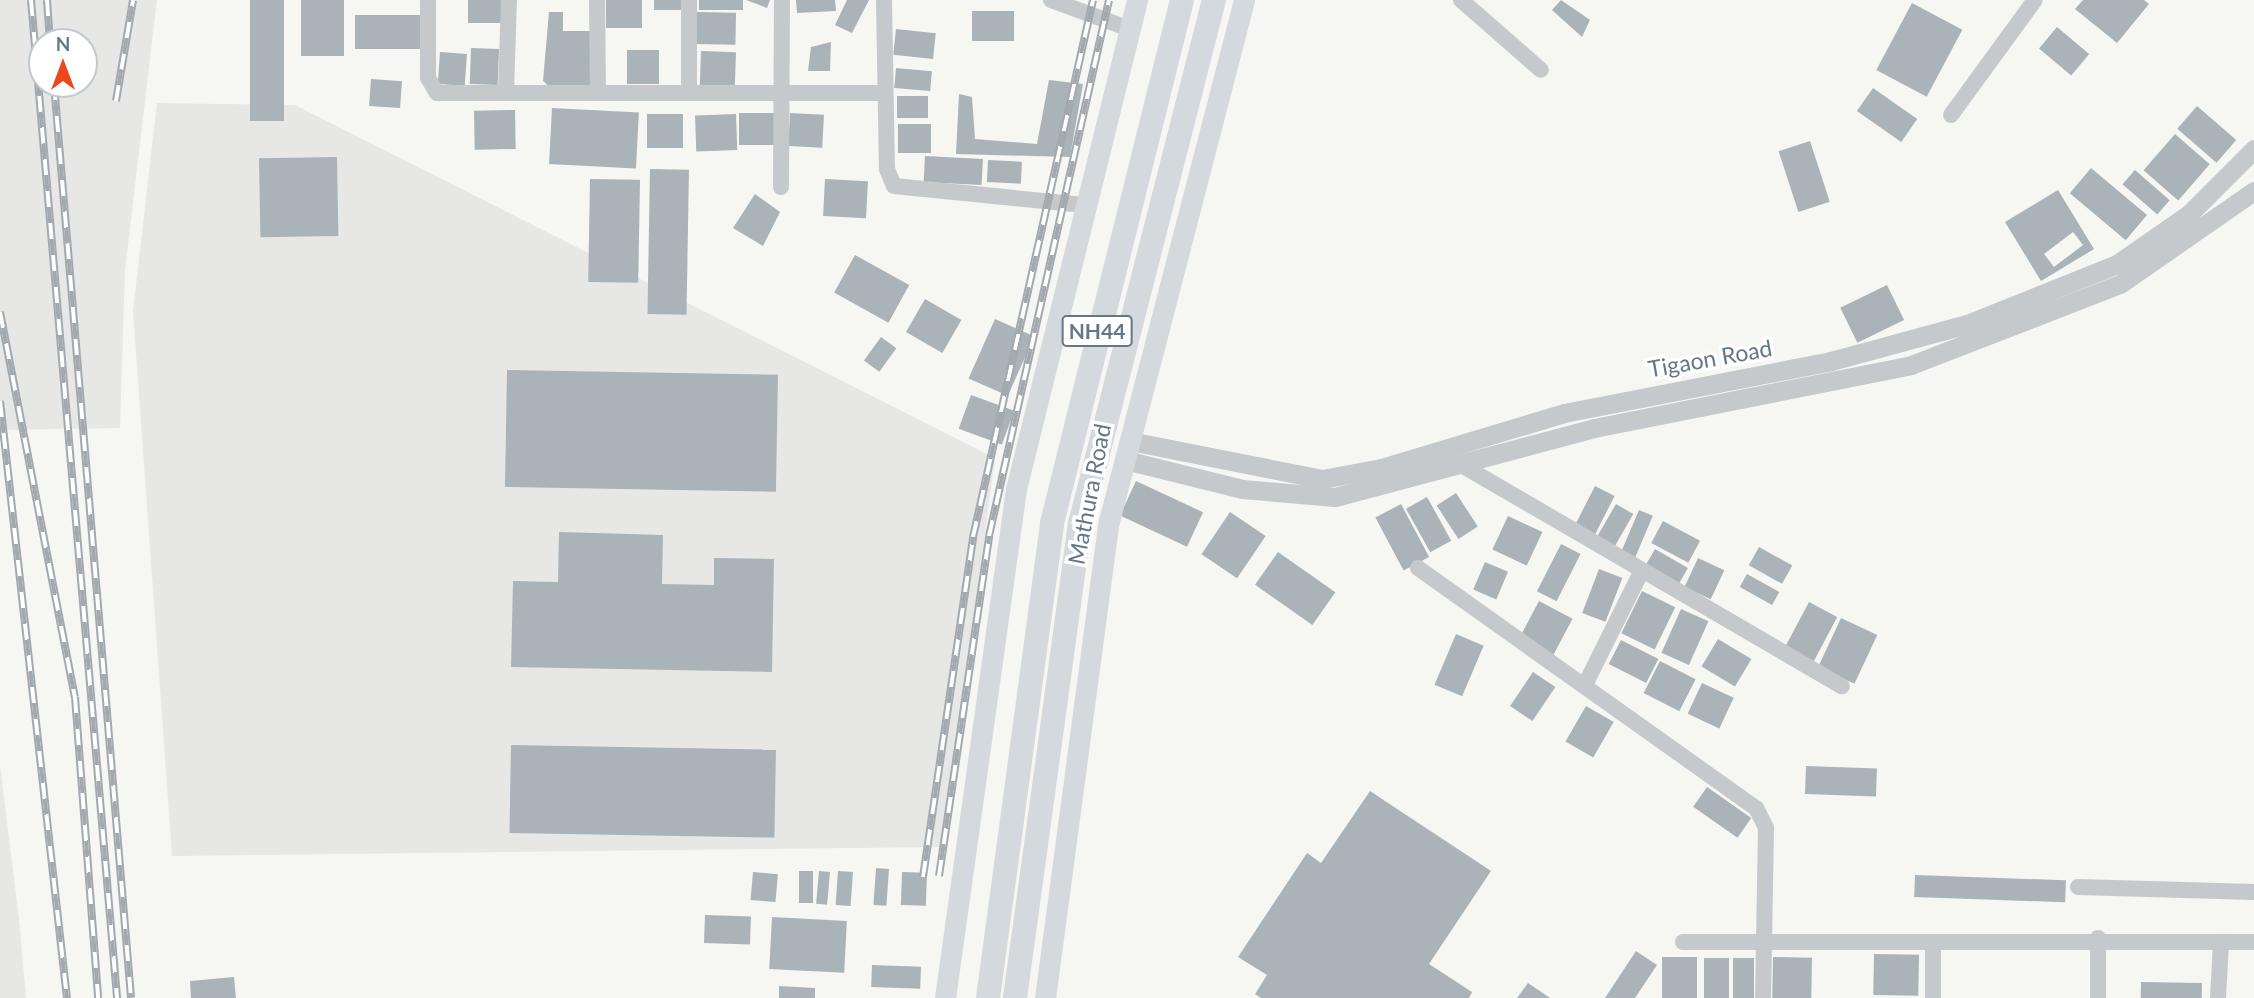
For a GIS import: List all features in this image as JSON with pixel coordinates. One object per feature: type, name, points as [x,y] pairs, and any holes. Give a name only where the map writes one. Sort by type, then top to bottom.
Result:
[{"type":"highway","name":"Mathura Road","points":[[988,998],[1052,523],[1182,0]]},
{"type":"highway","name":"Mathura Road","points":[[1015,998],[1080,524],[1108,400],[1214,0]]},
{"type":"main road","points":[[945,998],[1016,489],[1138,0]]},
{"type":"main road","points":[[1045,998],[1107,535],[1244,0]]},
{"type":"street","points":[[428,0],[433,92],[884,93]]},
{"type":"street","points":[[506,93],[509,0]]},
{"type":"street","points":[[597,0],[598,93]]},
{"type":"street","points":[[689,0],[689,92]]},
{"type":"street","points":[[781,187],[782,0]]},
{"type":"street","points":[[884,0],[887,169],[894,186],[1086,205]]},
{"type":"street","points":[[1051,0],[1130,29]]},
{"type":"street","points":[[1461,0],[1541,70]]},
{"type":"street","points":[[1951,116],[2035,0]]},
{"type":"street","name":"Tigaon Road","points":[[1127,451],[1298,479],[1327,479],[1564,413],[1831,360],[1967,324],[2117,264],[2189,214],[2254,149]]},
{"type":"street","name":"Tigaon Road","points":[[1127,451],[1303,498],[1368,492],[1465,467],[1594,428],[1839,382],[1911,365],[2108,289],[2160,260],[2254,191]]},
{"type":"street","points":[[1831,360],[1839,382]]},
{"type":"street","points":[[1465,467],[1641,572],[1842,686]]},
{"type":"street","points":[[1418,568],[1586,683],[1763,818],[1763,998]]},
{"type":"street","points":[[1586,683],[1641,572]]},
{"type":"street","points":[[2078,887],[2254,892]]},
{"type":"street","points":[[1683,942],[1763,944],[2098,938],[2254,942]]},
{"type":"street","points":[[2098,938],[2098,998]]},
{"type":"street","points":[[1933,942],[1933,998]]},
{"type":"street","points":[[2218,998],[2221,942]]},
{"type":"shaded area","points":[[0,0],[157,0],[125,270],[120,428],[0,430]]},
{"type":"shaded area","points":[[157,103],[295,105],[995,458],[943,847],[172,856],[133,311]]},
{"type":"shaded area","points":[[0,765],[19,919],[26,998],[0,998]]},
{"type":"building","points":[[250,0],[284,0],[284,121],[250,121]]},
{"type":"building","points":[[301,0],[344,0],[344,56],[301,56]]},
{"type":"building","points":[[468,0],[508,0],[508,23],[468,23]]},
{"type":"building","points":[[606,0],[642,0],[642,28],[606,28]]},
{"type":"building","points":[[654,0],[683,0],[683,10],[654,10]]},
{"type":"building","points":[[699,0],[743,0],[743,10],[699,10]]},
{"type":"building","points":[[746,0],[770,0],[767,8]]},
{"type":"building","points":[[796,0],[835,0],[836,11],[797,13]]},
{"type":"building","points":[[847,0],[869,0],[852,33],[835,25]]},
{"type":"building","points":[[1561,0],[1590,20],[1582,37],[1552,10]]},
{"type":"building","points":[[2083,0],[2144,0],[2149,4],[2117,43],[2075,9]]},
{"type":"building","points":[[1912,3],[1962,30],[1927,97],[1876,70]]},
{"type":"building","points":[[972,11],[1014,11],[1014,41],[972,41]]},
{"type":"building","points":[[549,12],[563,12],[563,31],[595,31],[596,87],[550,87],[543,81]]},
{"type":"building","points":[[697,12],[736,13],[735,45],[696,44]]},
{"type":"building","points":[[355,15],[421,15],[421,49],[355,49]]},
{"type":"building","points":[[2057,27],[2089,54],[2071,75],[2039,48]]},
{"type":"building","points":[[896,29],[936,33],[933,59],[893,55]]},
{"type":"building","points":[[831,42],[830,71],[808,71],[811,47]]},
{"type":"building","points":[[471,48],[499,49],[498,85],[470,84]]},
{"type":"building","points":[[627,50],[659,50],[659,84],[627,84]]},
{"type":"building","points":[[701,51],[736,52],[735,88],[700,87]]},
{"type":"building","points":[[440,52],[467,54],[465,86],[438,84]]},
{"type":"building","points":[[896,68],[932,71],[930,91],[894,88]]},
{"type":"building","points":[[371,79],[402,81],[400,108],[369,106]]},
{"type":"building","points":[[1049,80],[1083,84],[1070,157],[956,154],[959,94],[972,97],[975,139],[1037,144]]},
{"type":"building","points":[[1873,88],[1917,119],[1901,142],[1857,111]]},
{"type":"building","points":[[897,96],[928,96],[928,118],[897,118]]},
{"type":"building","points":[[2197,106],[2236,140],[2217,163],[2177,129]]},
{"type":"building","points":[[552,108],[639,113],[636,168],[549,164]]},
{"type":"building","points":[[515,110],[516,149],[475,150],[474,111]]},
{"type":"building","points":[[739,113],[775,113],[775,145],[739,145]]},
{"type":"building","points":[[790,113],[824,115],[822,148],[788,146]]},
{"type":"building","points":[[647,114],[683,114],[683,148],[647,148]]},
{"type":"building","points":[[736,114],[737,150],[696,151],[695,115]]},
{"type":"building","points":[[898,124],[931,124],[931,153],[898,153]]},
{"type":"building","points":[[2175,134],[2210,164],[2178,200],[2144,170]]},
{"type":"building","points":[[1810,141],[1830,202],[1798,212],[1779,151]]},
{"type":"building","points":[[925,156],[983,159],[982,185],[924,182]]},
{"type":"building","points":[[337,157],[338,236],[260,237],[259,158]]},
{"type":"building","points":[[988,160],[1022,162],[1021,184],[987,182]]},
{"type":"building","points":[[2091,168],[2147,215],[2126,240],[2070,193]]},
{"type":"building","points":[[650,169],[689,170],[686,315],[647,314]]},
{"type":"building","points":[[2135,170],[2170,200],[2157,215],[2123,184]]},
{"type":"building","points":[[590,179],[640,180],[638,283],[588,282]]},
{"type":"building","points":[[825,179],[868,181],[866,218],[823,216]]},
{"type":"building","points":[[2058,190],[2094,249],[2041,281],[2005,222]],"holes":[[[2073,232],[2083,245],[2054,267],[2044,254]]]},
{"type":"building","points":[[755,194],[780,212],[763,246],[733,228]]},
{"type":"building","points":[[855,255],[909,285],[888,323],[834,293]]},
{"type":"building","points":[[1887,285],[1904,320],[1857,343],[1840,308]]},
{"type":"building","points":[[925,299],[961,320],[942,353],[906,332]]},
{"type":"building","points":[[995,319],[1034,336],[1008,396],[969,378]]},
{"type":"building","points":[[881,337],[896,348],[879,372],[864,360]]},
{"type":"building","points":[[507,370],[778,375],[776,492],[505,487]]},
{"type":"building","points":[[971,395],[1014,411],[1002,445],[959,429]]},
{"type":"building","points":[[1136,481],[1203,512],[1187,547],[1120,515]]},
{"type":"building","points":[[1595,486],[1615,496],[1593,539],[1573,529]]},
{"type":"building","points":[[1456,493],[1478,527],[1458,539],[1437,506]]},
{"type":"building","points":[[1427,497],[1451,541],[1430,552],[1406,509]]},
{"type":"building","points":[[1401,504],[1429,557],[1404,571],[1375,518]]},
{"type":"building","points":[[1616,504],[1633,514],[1612,551],[1594,541]]},
{"type":"building","points":[[1639,510],[1653,516],[1633,562],[1619,556]]},
{"type":"building","points":[[1230,512],[1266,536],[1237,578],[1201,554]]},
{"type":"building","points":[[1508,516],[1542,532],[1527,566],[1492,550]]},
{"type":"building","points":[[1663,521],[1700,541],[1688,563],[1651,543]]},
{"type":"building","points":[[559,532],[663,535],[662,584],[714,585],[714,558],[774,559],[772,672],[511,667],[513,581],[558,582]]},
{"type":"building","points":[[1561,544],[1581,554],[1557,601],[1537,591]]},
{"type":"building","points":[[1759,547],[1792,565],[1782,584],[1749,565]]},
{"type":"building","points":[[1655,549],[1688,568],[1676,588],[1644,569]]},
{"type":"building","points":[[1278,552],[1335,592],[1312,625],[1255,585]]},
{"type":"building","points":[[1698,558],[1724,570],[1711,599],[1684,587]]},
{"type":"building","points":[[1485,562],[1508,572],[1496,599],[1473,590]]},
{"type":"building","points":[[1599,569],[1622,578],[1605,622],[1582,613]]},
{"type":"building","points":[[1747,574],[1779,592],[1772,605],[1740,587]]},
{"type":"building","points":[[1642,591],[1675,607],[1655,649],[1621,633]]},
{"type":"building","points":[[1539,601],[1573,619],[1553,655],[1520,637]]},
{"type":"building","points":[[1809,602],[1837,617],[1814,661],[1786,646]]},
{"type":"building","points":[[1681,609],[1708,621],[1689,665],[1661,653]]},
{"type":"building","points":[[1841,618],[1877,635],[1854,684],[1818,667]]},
{"type":"building","points":[[1456,634],[1484,646],[1462,696],[1435,685]]},
{"type":"building","points":[[1718,639],[1751,659],[1735,687],[1702,666]]},
{"type":"building","points":[[1621,640],[1658,659],[1646,683],[1609,664]]},
{"type":"building","points":[[1660,661],[1696,679],[1679,711],[1644,693]]},
{"type":"building","points":[[1533,672],[1555,687],[1532,721],[1510,706]]},
{"type":"building","points":[[1702,683],[1734,698],[1719,729],[1688,714]]},
{"type":"building","points":[[1586,706],[1614,722],[1593,758],[1566,742]]},
{"type":"building","points":[[511,745],[776,750],[774,838],[509,833]]},
{"type":"building","points":[[1806,766],[1877,768],[1876,796],[1805,794]]},
{"type":"building","points":[[1707,787],[1751,818],[1737,838],[1693,807]]},
{"type":"building","points":[[1370,791],[1491,871],[1429,964],[1472,992],[1469,998],[1261,998],[1255,994],[1267,975],[1238,957],[1307,853],[1321,863]]},
{"type":"building","points":[[876,868],[889,869],[886,906],[873,905]]},
{"type":"building","points":[[799,871],[813,871],[813,903],[799,903]]},
{"type":"building","points":[[819,871],[830,872],[827,905],[816,904]]},
{"type":"building","points":[[838,871],[853,872],[851,906],[836,905]]},
{"type":"building","points":[[753,872],[778,874],[775,902],[751,900]]},
{"type":"building","points":[[902,872],[927,873],[926,906],[901,905]]},
{"type":"building","points":[[1915,875],[2066,880],[2065,902],[1914,897]]},
{"type":"building","points":[[705,915],[751,917],[750,945],[704,943]]},
{"type":"building","points":[[772,917],[847,921],[844,973],[769,969]]},
{"type":"building","points":[[1636,951],[1657,965],[1635,998],[1605,998]]},
{"type":"building","points":[[1874,954],[1919,955],[1918,996],[1873,995]]},
{"type":"building","points":[[1662,957],[1697,957],[1697,998],[1662,998]]},
{"type":"building","points":[[1773,957],[1812,958],[1811,998],[1772,998]]},
{"type":"building","points":[[1704,958],[1729,958],[1729,998],[1704,998]]},
{"type":"building","points":[[1733,958],[1754,958],[1754,998],[1733,998]]},
{"type":"building","points":[[872,965],[921,967],[920,989],[871,987]]},
{"type":"building","points":[[234,977],[236,998],[191,998],[190,981]]},
{"type":"building","points":[[2141,982],[2202,983],[2202,998],[2141,998]]},
{"type":"building","points":[[1528,983],[1550,998],[1517,998]]},
{"type":"building","points":[[779,986],[815,988],[815,998],[779,998]]},
{"type":"railway","points":[[31,0],[117,998]]},
{"type":"railway","points":[[47,0],[49,28]]},
{"type":"railway","points":[[116,101],[133,0]]},
{"type":"railway","points":[[923,877],[973,537],[1093,0]]},
{"type":"railway","points":[[939,876],[989,536],[1109,0]]},
{"type":"railway","points":[[55,98],[131,998]]},
{"type":"railway","points":[[0,312],[75,697],[98,998]]},
{"type":"railway","points":[[0,401],[67,998]]}]
